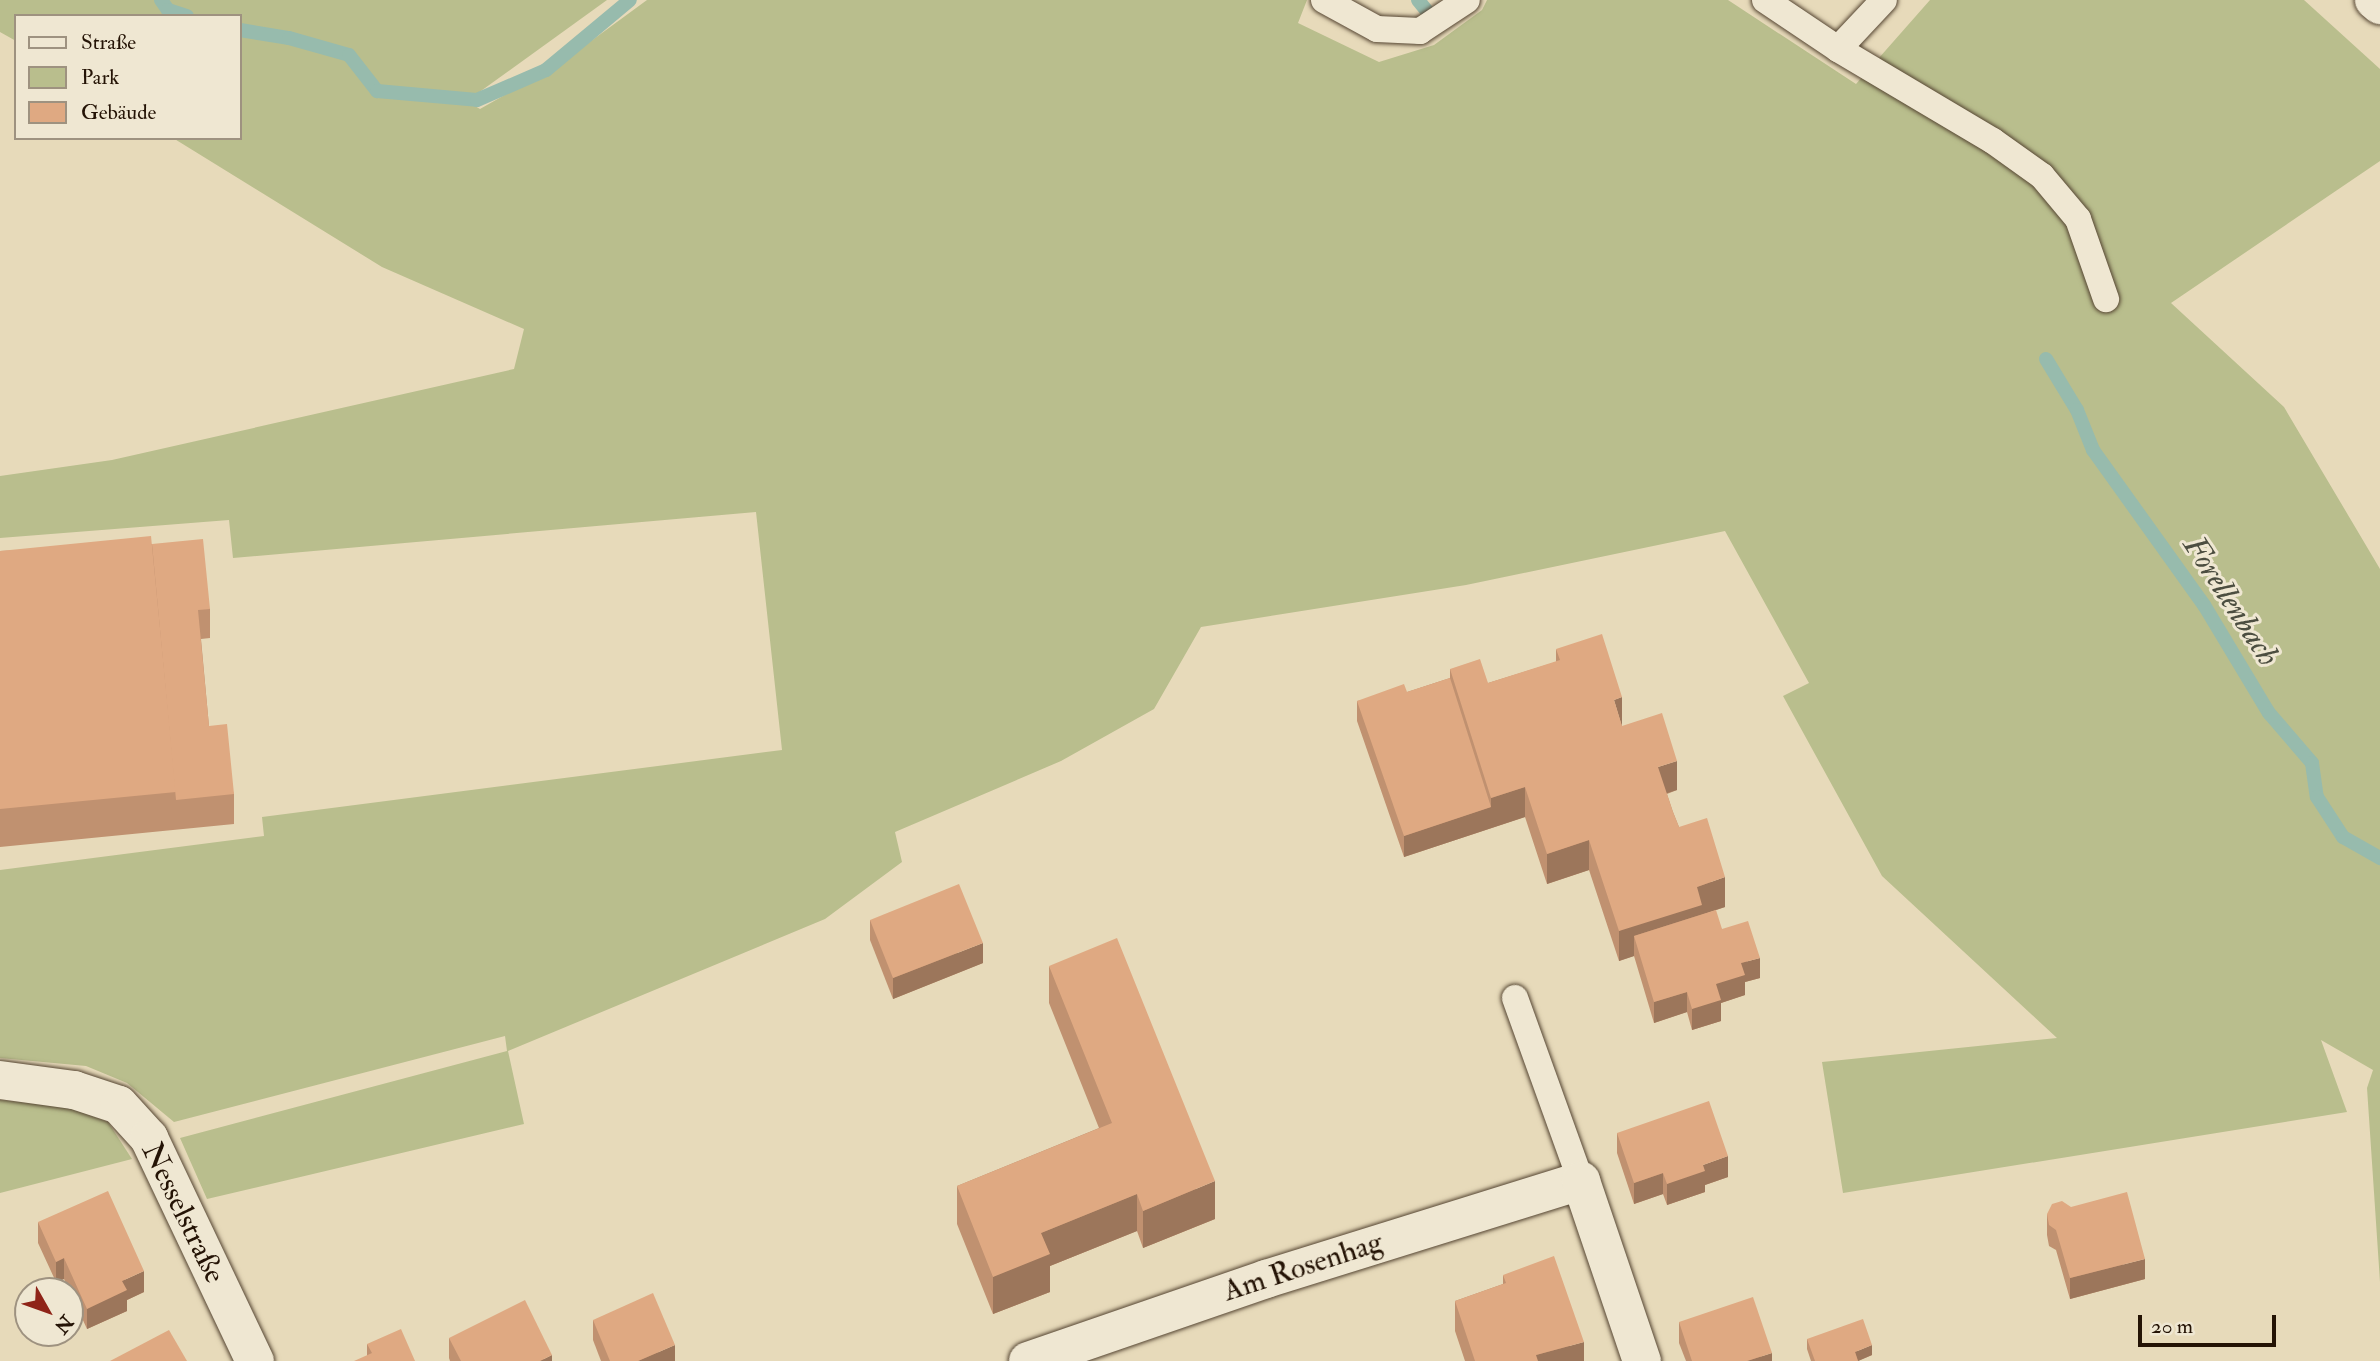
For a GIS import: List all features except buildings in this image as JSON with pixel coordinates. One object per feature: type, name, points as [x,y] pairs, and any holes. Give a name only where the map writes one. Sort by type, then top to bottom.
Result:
[{"type":"street","points":[[2374,0],[2380,5]]},
{"type":"street","name":"Nesselstraße","points":[[0,1080],[74,1090],[119,1105],[149,1138],[255,1361]]},
{"type":"street","points":[[1581,1181],[1642,1361]]},
{"type":"street","name":"Am Rosenhag","points":[[1028,1361],[1280,1274],[1581,1181]]},
{"type":"lane","points":[[1324,0],[1377,29],[1420,31],[1467,0]]},
{"type":"lane","points":[[1765,0],[1838,49],[1993,141],[2042,176],[2078,219],[2106,299]]},
{"type":"lane","points":[[1838,49],[1884,0]]},
{"type":"lane","points":[[1515,998],[1581,1181]]},
{"type":"green space","points":[[0,0],[607,0],[467,101],[480,109],[561,63],[647,0],[1307,0],[1298,23],[1379,62],[1434,45],[1482,10],[1487,0],[1728,0],[1856,84],[1930,0],[2304,0],[2380,69],[2380,161],[2171,303],[2284,407],[2380,569],[2380,1282],[2367,1088],[2373,1070],[2321,1040],[2347,1112],[1843,1193],[1822,1062],[2057,1038],[1882,876],[1783,696],[1809,683],[1725,531],[1466,585],[1201,627],[1154,709],[1061,761],[895,832],[902,862],[825,919],[508,1051],[524,1124],[207,1199],[180,1138],[507,1051],[505,1036],[174,1122],[127,1083],[86,1066],[0,1058],[0,870],[264,836],[262,817],[782,750],[756,512],[233,558],[229,520],[0,538],[0,476],[112,460],[514,369],[524,329],[382,267],[176,140],[242,140],[242,14],[14,14],[14,40],[0,32]]},
{"type":"green space","points":[[0,1100],[68,1107],[108,1122],[132,1159],[0,1193]]},
{"type":"waterway","name":"Forellenbach","points":[[161,0],[168,10],[181,14]]},
{"type":"waterway","name":"Forellenbach","points":[[242,30],[289,38],[349,55],[377,91],[477,100],[546,70],[630,0]]},
{"type":"waterway","name":"Forellenbach","points":[[1418,0],[1427,11]]},
{"type":"waterway","name":"Forellenbach","points":[[2046,359],[2077,410],[2093,450],[2204,605],[2269,713],[2312,763],[2317,797],[2343,837],[2380,858]]}]
